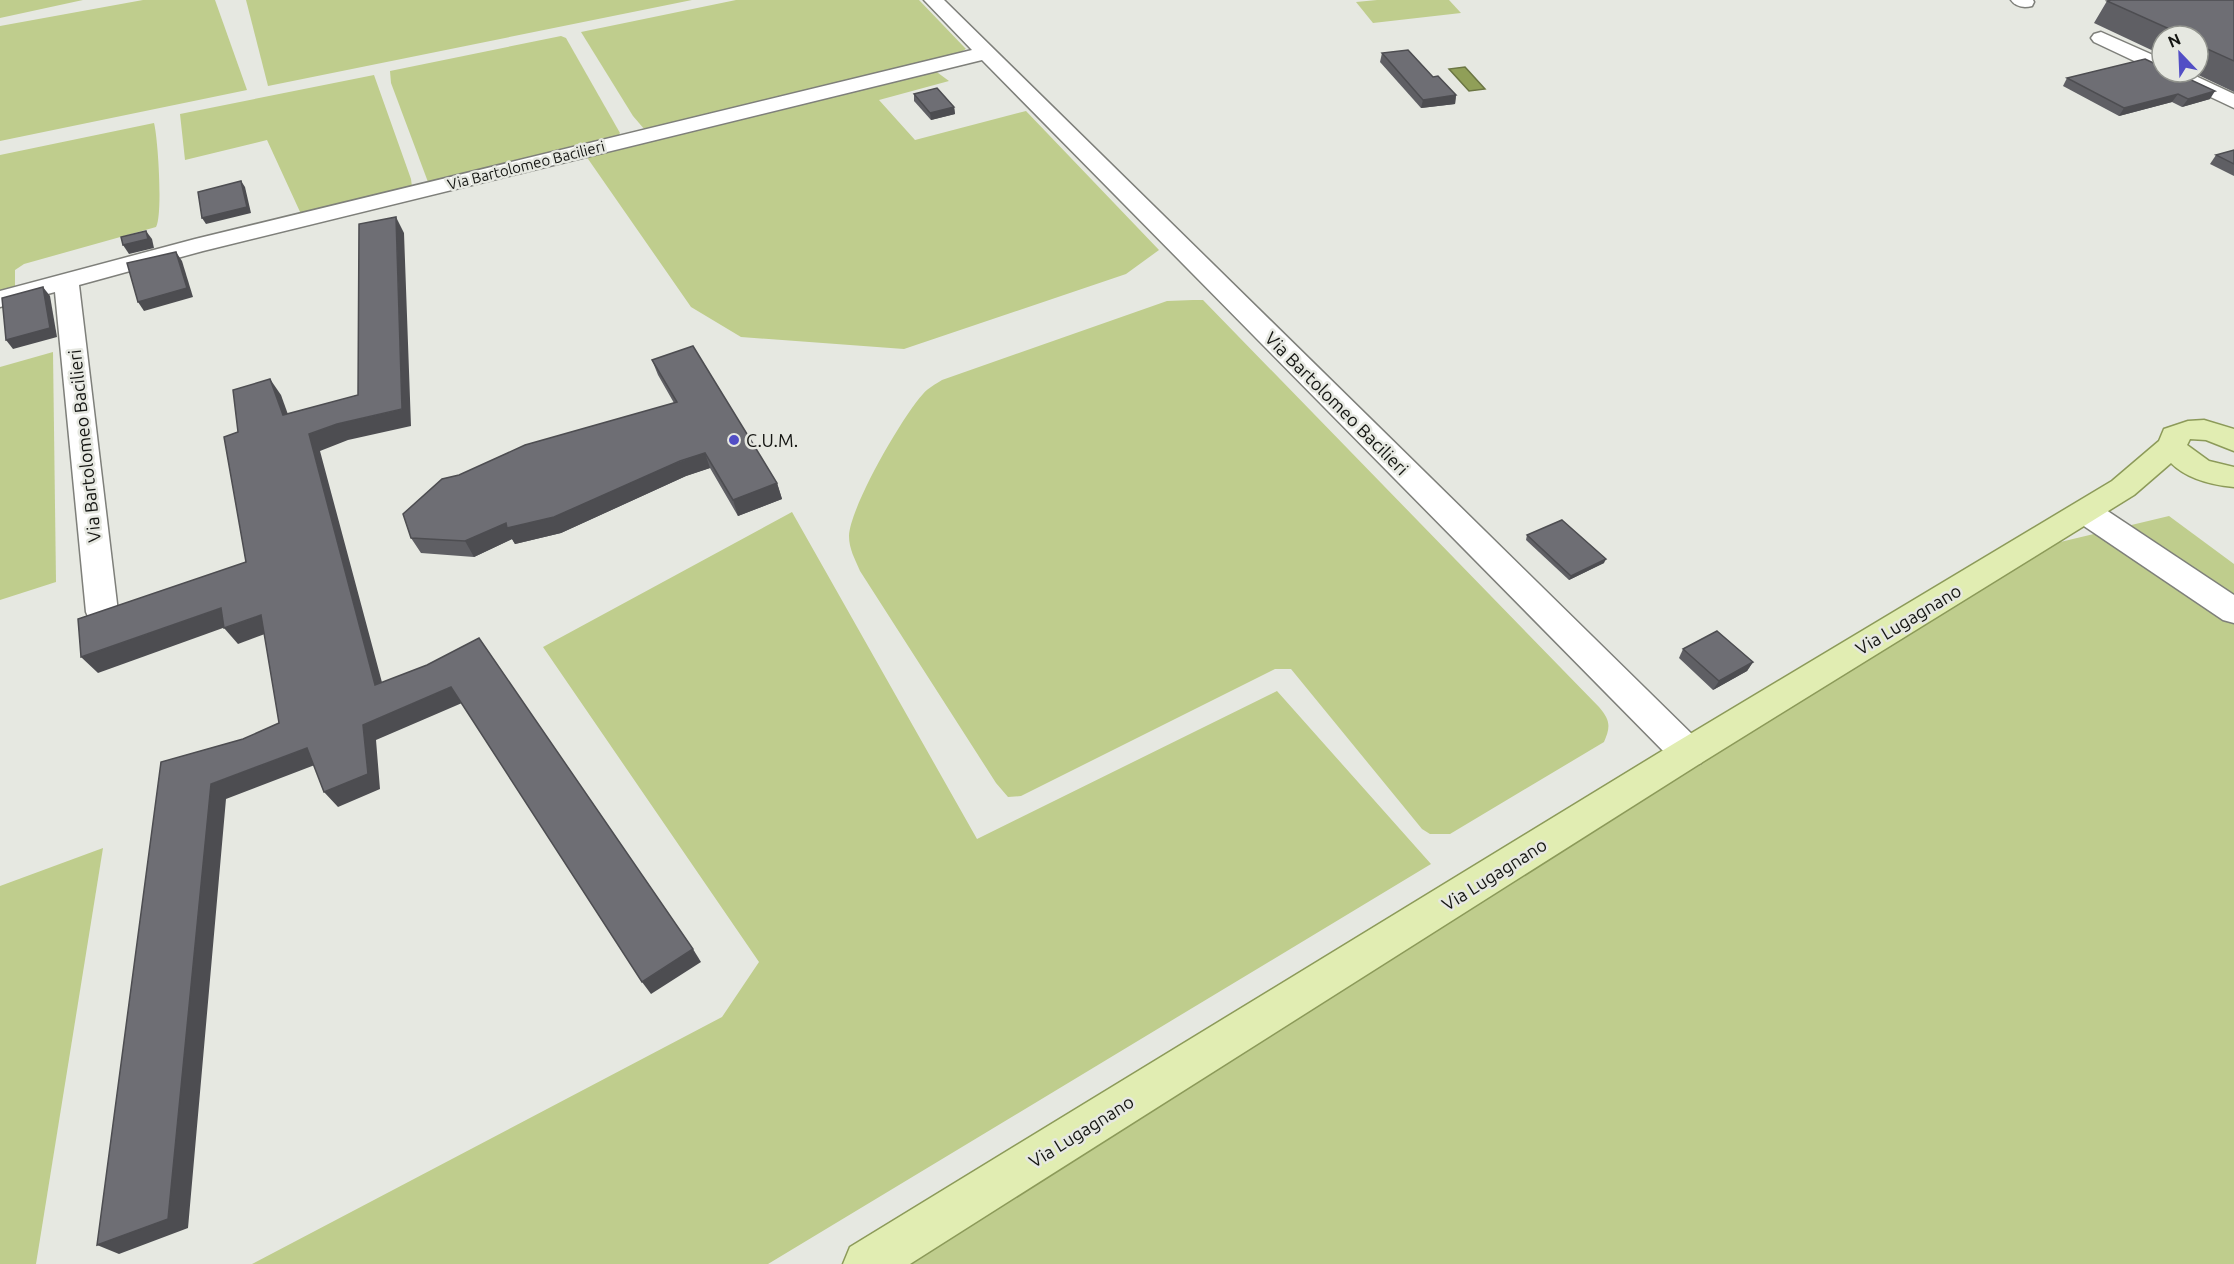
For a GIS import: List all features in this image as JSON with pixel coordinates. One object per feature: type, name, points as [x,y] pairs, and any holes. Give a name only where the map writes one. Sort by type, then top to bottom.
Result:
[{"type":"main road","name":"Via Lugagnano","points":[[867,1264],[1688,753],[2086,512],[2123,488],[2184,437],[2234,412]]},
{"type":"main road","points":[[2184,437],[2220,435],[2234,441]]},
{"type":"main road","name":"Via Lugagnano","points":[[2184,437],[2184,459],[2220,474]]},
{"type":"main road","name":"Via Lugagnano","points":[[2123,488],[2220,474]]},
{"type":"street","name":"Via Bartolomeo Bacilieri","points":[[933,0],[1688,753]]},
{"type":"street","points":[[2101,38],[2150,62]]},
{"type":"street","name":"Via Bartolomeo Bacilieri","points":[[0,300],[195,246],[986,52]]},
{"type":"street","points":[[2197,84],[2234,102]]},
{"type":"street","name":"Via Bartolomeo Bacilieri","points":[[66,280],[102,612]]},
{"type":"street","points":[[2086,512],[2234,611]]},
{"type":"shaded area","points":[[0,0],[83,0],[0,18]]},
{"type":"shaded area","points":[[143,0],[215,0],[247,90],[0,141],[0,26]]},
{"type":"shaded area","points":[[246,0],[692,0],[268,86]]},
{"type":"shaded area","points":[[736,0],[919,0],[966,49],[959,53],[645,130],[633,116],[581,32]]},
{"type":"shaded area","points":[[1449,0],[1461,13],[1373,23],[1356,2]]},
{"type":"shaded area","points":[[561,36],[566,38],[620,133],[618,136],[428,182],[391,83],[390,71]]},
{"type":"shaded area","points":[[1465,67],[1485,89],[1469,91],[1449,69]]},
{"type":"shaded area","points":[[934,70],[949,81],[879,100],[915,140],[1026,111],[1159,250],[1126,274],[904,349],[741,337],[691,307],[586,156]]},
{"type":"shaded area","points":[[374,75],[412,187],[301,214],[267,140],[185,160],[180,114]]},
{"type":"shaded area","points":[[154,123],[159,193],[156,227],[24,264],[15,270],[15,287],[0,291],[0,155]]},
{"type":"shaded area","points":[[1203,300],[1599,707],[1608,723],[1608,732],[1604,742],[1450,834],[1430,834],[1422,829],[1291,669],[1275,669],[1021,796],[1008,797],[996,783],[860,571],[849,541],[858,505],[878,463],[903,422],[925,392],[942,380],[1167,301]]},
{"type":"shaded area","points":[[53,352],[56,582],[0,600],[0,367]]},
{"type":"shaded area","points":[[792,512],[977,839],[1277,691],[1431,864],[768,1264],[252,1264],[722,1017],[759,962],[543,647]]},
{"type":"shaded area","points":[[2169,516],[2234,564],[2234,1264],[901,1264],[2052,544]]},
{"type":"shaded area","points":[[103,848],[36,1264],[0,1264],[0,886]]},
{"type":"building","points":[[2234,0],[2234,61],[2210,50],[2210,24],[2158,24],[2107,1]]},
{"type":"building","points":[[1408,50],[1433,77],[1438,76],[1456,95],[1423,100],[1382,53]]},
{"type":"building","points":[[2145,59],[2150,61],[2150,84],[2200,84],[2215,91],[2188,99],[2178,94],[2124,108],[2067,78]]},
{"type":"building","points":[[937,88],[954,107],[930,113],[914,94]]},
{"type":"building","points":[[2234,150],[2234,164],[2216,155]]},
{"type":"building","points":[[241,181],[247,207],[202,218],[198,192]]},
{"type":"building","points":[[396,217],[402,409],[337,424],[309,434],[375,685],[427,665],[479,638],[693,949],[642,982],[451,687],[363,725],[368,774],[324,792],[307,748],[211,784],[168,1219],[97,1245],[161,762],[243,739],[279,723],[261,615],[224,628],[221,608],[81,657],[78,619],[246,562],[224,437],[238,432],[233,390],[270,379],[283,415],[358,395],[359,224]]},
{"type":"building","points":[[146,231],[148,239],[123,245],[121,237]]},
{"type":"building","points":[[176,252],[187,288],[138,302],[127,263]]},
{"type":"building","points":[[43,287],[50,328],[6,340],[2,298]]},
{"type":"building","points":[[693,346],[777,483],[733,500],[705,453],[680,461],[554,517],[507,528],[506,523],[465,541],[411,538],[403,514],[442,479],[459,475],[525,445],[677,402],[652,360]]},
{"type":"building","points":[[1562,520],[1606,559],[1571,576],[1527,535]]},
{"type":"building","points":[[1717,631],[1753,662],[1719,681],[1683,649]]},
{"type":"place","name":"C.U.M.","points":[[734,440]]}]
